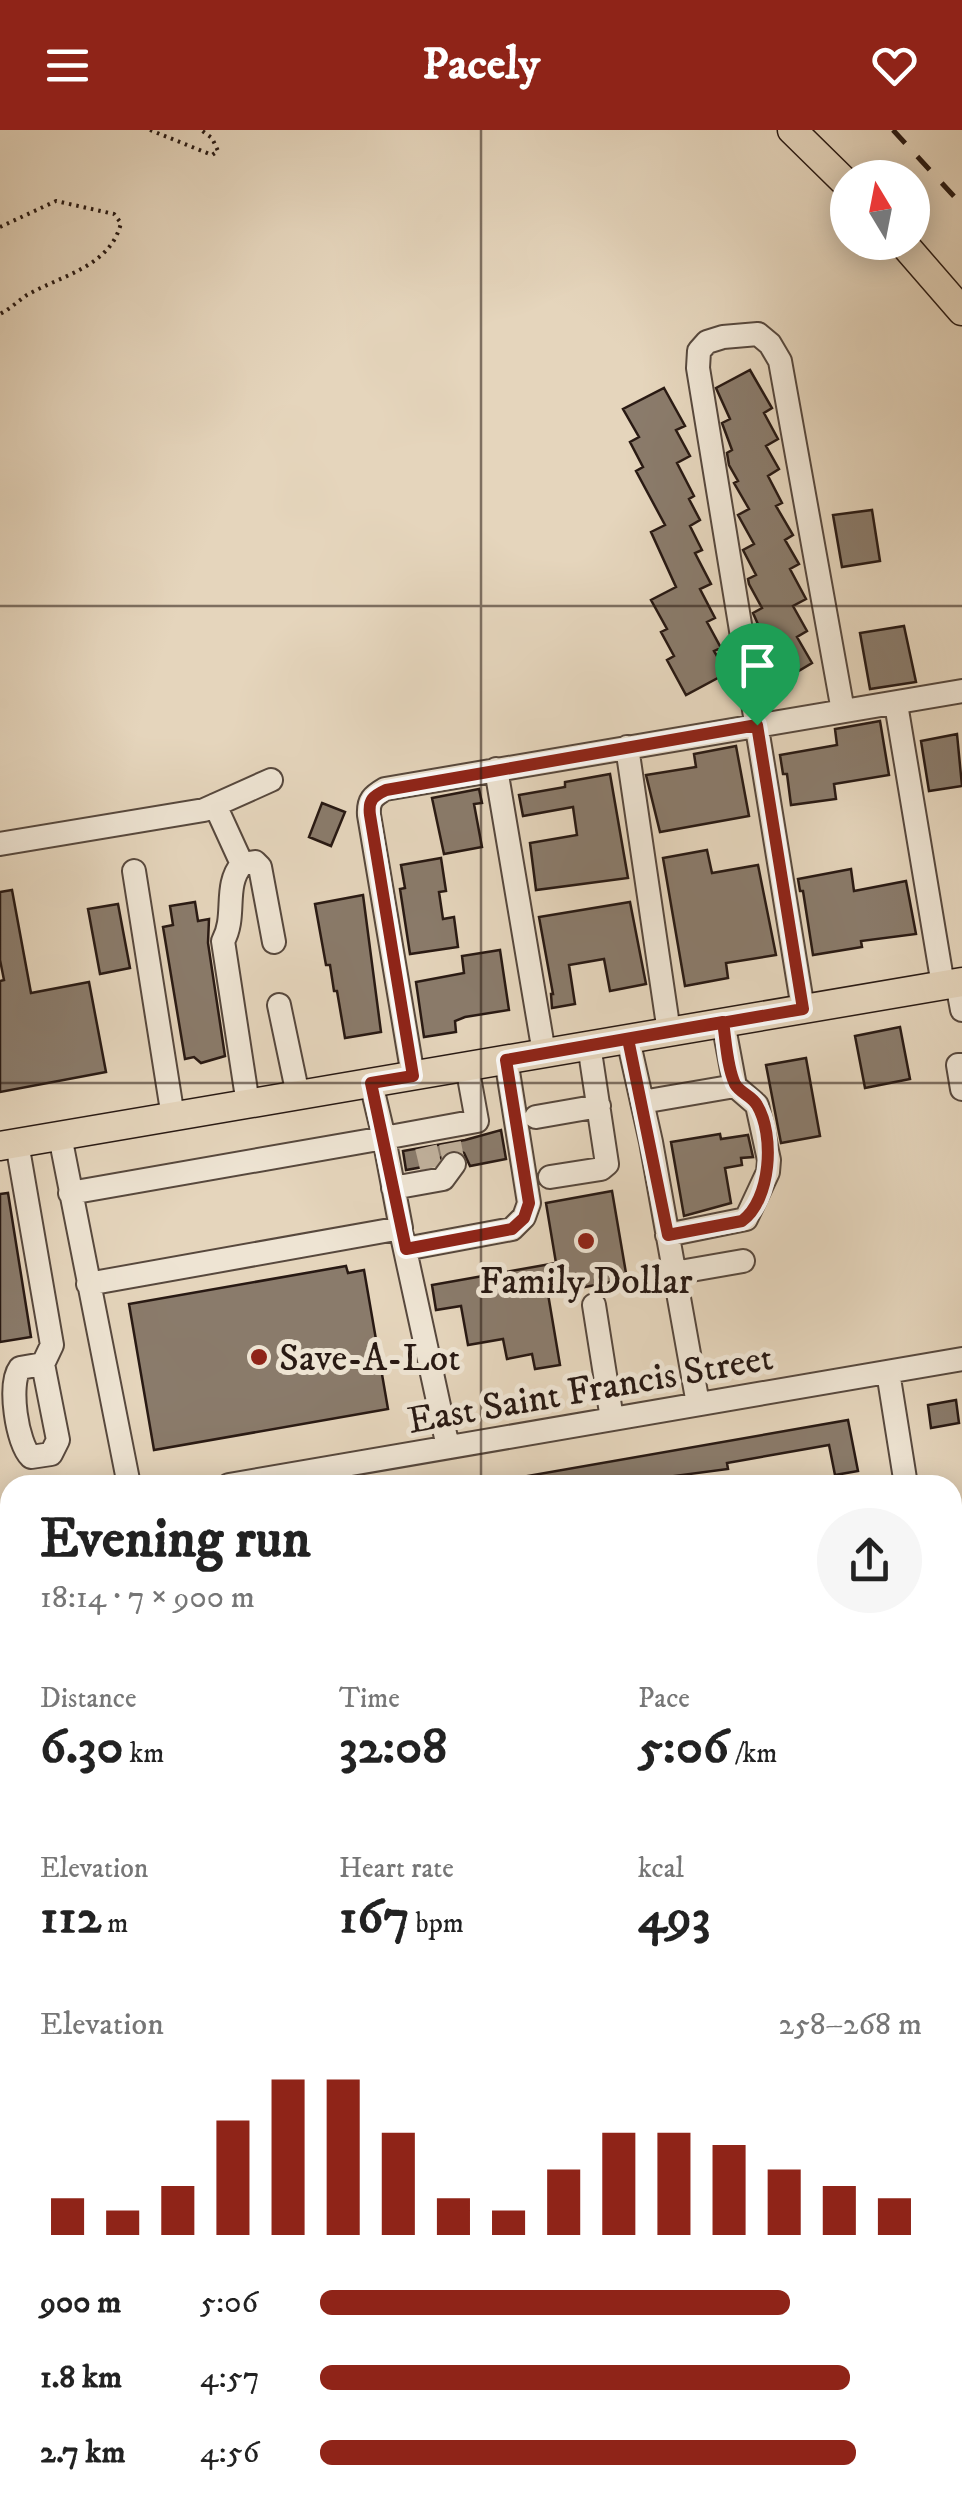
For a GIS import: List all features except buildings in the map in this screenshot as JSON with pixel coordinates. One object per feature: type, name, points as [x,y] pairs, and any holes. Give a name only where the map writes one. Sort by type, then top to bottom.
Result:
[{"type":"main road","points":[[792,130],[830,167]]},
{"type":"main road","points":[[918,260],[962,311]]},
{"type":"main road","points":[[9,1145],[723,1022],[956,990]]},
{"type":"street","points":[[803,1009],[698,368],[698,352],[707,342],[758,334],[780,361],[843,711]]},
{"type":"street","points":[[413,1076],[369,806],[374,796],[386,790],[496,769],[962,692]]},
{"type":"street","points":[[896,704],[956,990]]},
{"type":"street","points":[[626,748],[668,1032]]},
{"type":"street","points":[[496,769],[544,1053]]},
{"type":"street","points":[[0,844],[204,810],[271,780]]},
{"type":"street","points":[[215,805],[242,864]]},
{"type":"street","points":[[248,1104],[223,941],[231,926],[234,873],[242,864],[255,862],[260,867],[274,942]]},
{"type":"street","points":[[134,871],[174,1117]]},
{"type":"street","points":[[279,1004],[298,1095]]},
{"type":"street","points":[[668,1235],[742,1221],[750,1215],[768,1172],[757,1105],[736,1086],[723,1022]]},
{"type":"street","points":[[628,1039],[698,1404]]},
{"type":"street","points":[[550,1177],[600,1169],[607,1164],[589,1046]]},
{"type":"street","points":[[88,1284],[403,1239],[512,1229],[524,1218],[529,1203],[506,1060]]},
{"type":"street","points":[[962,1065],[958,1065],[962,1089]]},
{"type":"street","points":[[393,1188],[440,1155],[477,1121],[467,1066]]},
{"type":"street","points":[[371,1083],[448,1448]]},
{"type":"street","points":[[642,1102],[736,1086]]},
{"type":"street","points":[[536,1117],[599,1106]]},
{"type":"street","points":[[60,1136],[127,1475]]},
{"type":"street","points":[[70,1193],[384,1138],[440,1155]]},
{"type":"street","points":[[9,1145],[52,1345],[44,1364]]},
{"type":"street","points":[[674,1272],[743,1261]]},
{"type":"street","points":[[594,1304],[612,1419]]},
{"type":"street","name":"East Saint Francis Street","points":[[288,1475],[962,1358]]},
{"type":"street","points":[[888,1372],[904,1475]]},
{"type":"path","points":[[150,130],[212,156],[218,150],[212,138],[201,130]]},
{"type":"path","points":[[0,227],[56,201],[114,214],[120,223],[116,240],[102,256],[55,284],[29,294],[0,314]]},
{"type":"tunnel","points":[[450,1143],[454,1164]]},
{"type":"tunnel","points":[[426,1147],[431,1168]]},
{"type":"railway","points":[[893,130],[962,205]]},
{"type":"place","name":"Family Dollar","points":[[586,1241]]},
{"type":"place","name":"Save-A-Lot","points":[[259,1357]]},
{"type":"route","points":[[757,725],[496,769],[386,790],[374,796],[370,815],[413,1076],[371,1083],[406,1249],[512,1229],[524,1218],[529,1203],[506,1060],[723,1022],[736,1086],[760,1111],[769,1160],[750,1215],[742,1221],[668,1235],[628,1039],[668,1032],[803,1009],[757,725]]}]
